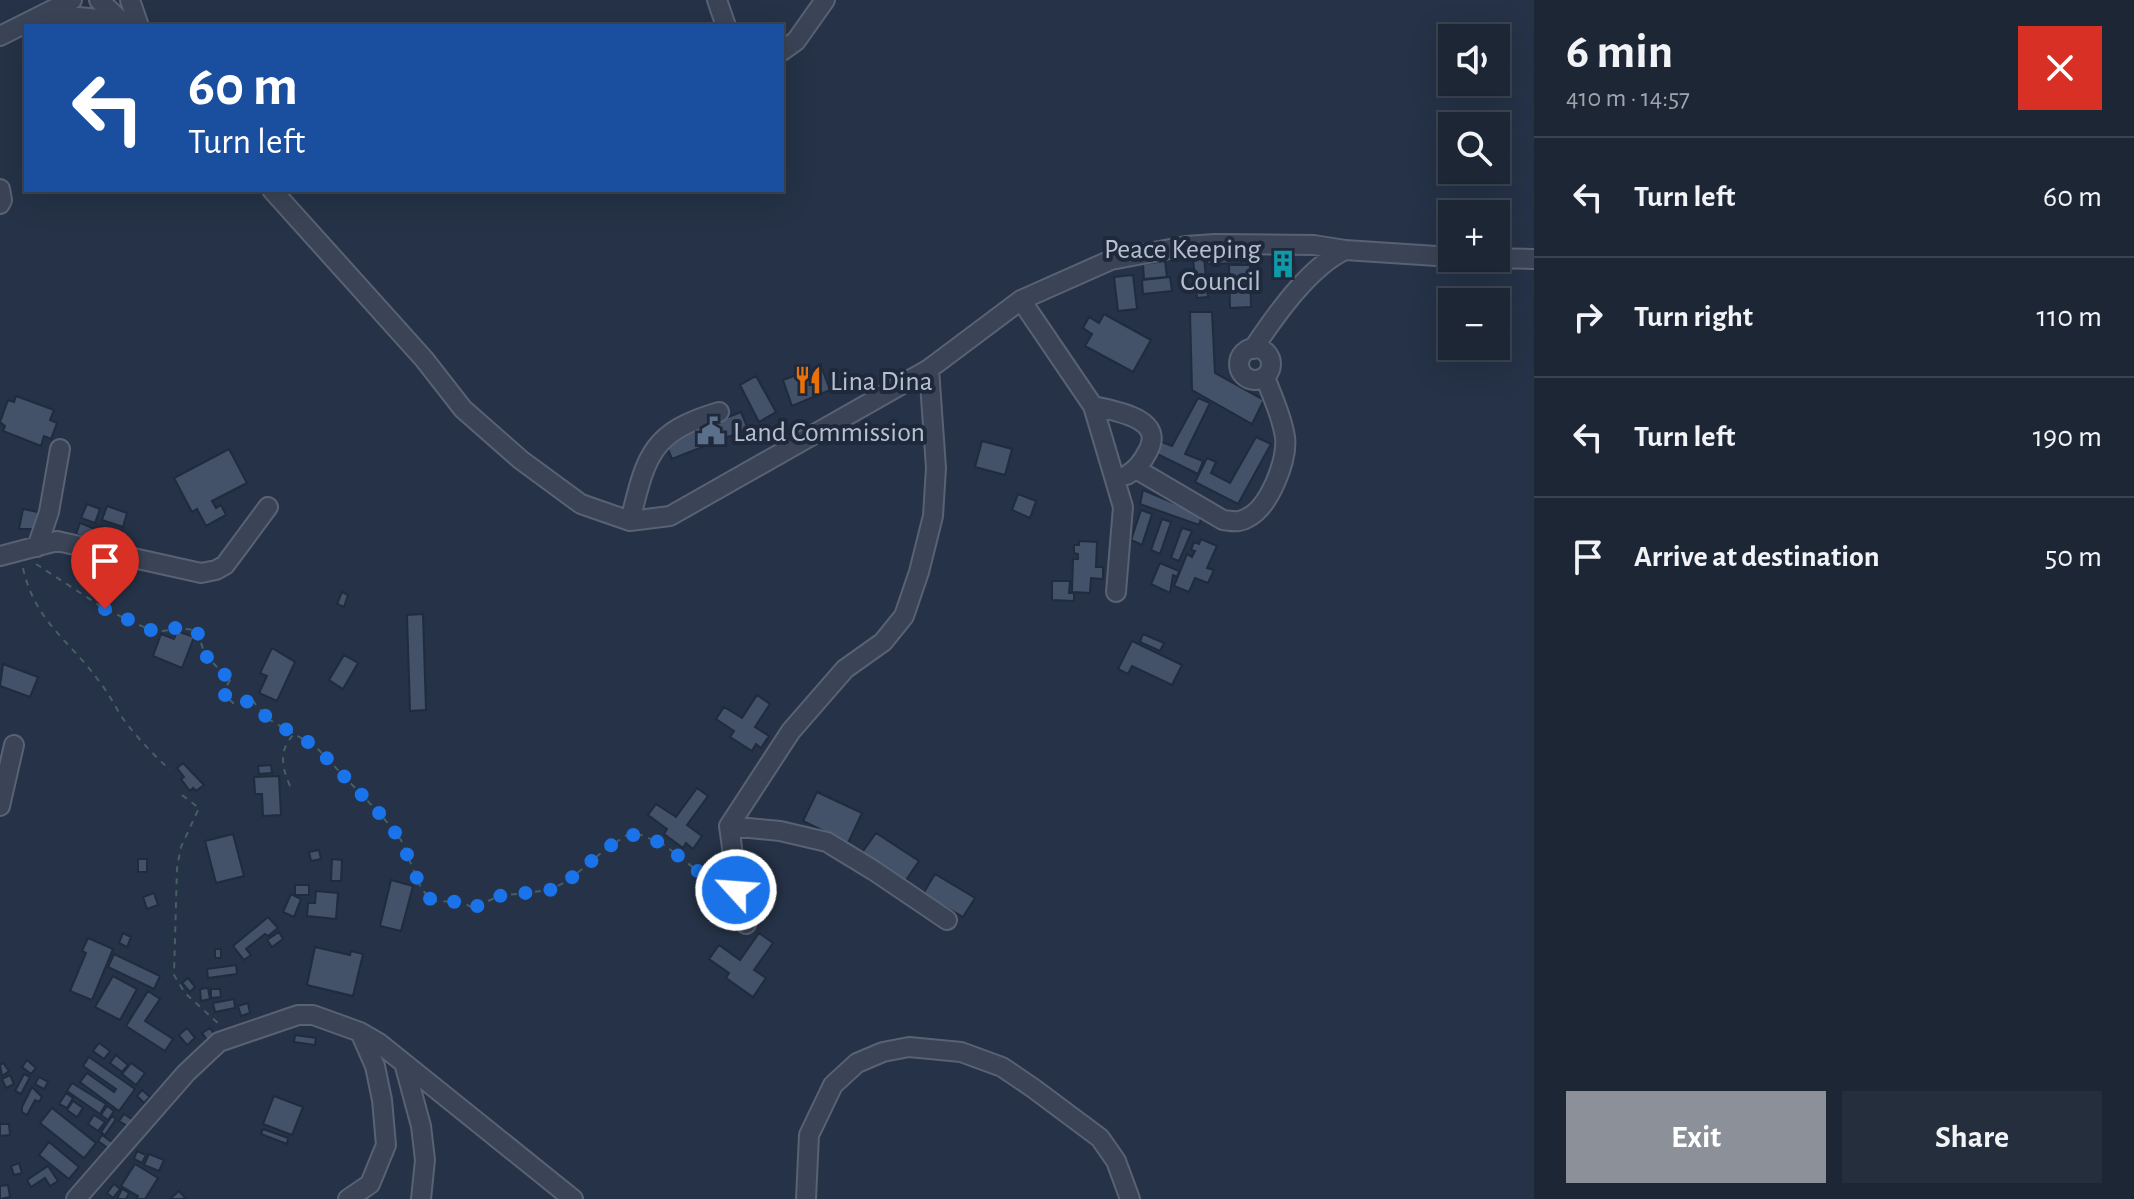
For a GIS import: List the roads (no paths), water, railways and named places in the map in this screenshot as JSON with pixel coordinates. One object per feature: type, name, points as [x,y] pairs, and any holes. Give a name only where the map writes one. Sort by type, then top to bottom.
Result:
[{"type":"street","points":[[25,24],[72,0]]},
{"type":"street","points":[[99,0],[133,15]]},
{"type":"street","points":[[717,0],[725,24]]},
{"type":"street","points":[[784,50],[796,41],[825,0]]},
{"type":"street","points":[[46,14],[133,15]]},
{"type":"street","points":[[0,36],[24,25]]},
{"type":"street","points":[[0,189],[0,204]]},
{"type":"street","points":[[274,192],[424,359],[463,409],[521,460],[581,504],[630,521],[670,516],[929,369],[1021,300],[1111,260],[1186,246],[1283,243],[1438,256]]},
{"type":"street","points":[[1136,469],[1223,520],[1237,522],[1257,512],[1280,474],[1285,437],[1265,377],[1249,379],[1242,374],[1239,366],[1241,358],[1253,349],[1300,288],[1332,256],[1345,250]]},
{"type":"street","points":[[1510,259],[1534,259]]},
{"type":"street","points":[[1021,300],[1093,406],[1123,507],[1116,592]]},
{"type":"street","points":[[746,924],[736,890],[729,826],[791,731],[845,669],[883,642],[904,616],[919,572],[933,516],[936,468],[929,369]]},
{"type":"street","points":[[1093,406],[1136,418],[1150,431],[1150,445],[1136,469],[1114,477]]},
{"type":"street","points":[[630,521],[651,453],[667,435],[693,420],[719,412]]},
{"type":"street","points":[[31,549],[49,512],[60,449]]},
{"type":"street","points":[[0,556],[57,541],[201,573],[225,565],[268,507]]},
{"type":"street","points":[[0,806],[14,745]]},
{"type":"street","points":[[729,826],[780,831],[827,842],[947,920]]},
{"type":"street","points":[[76,1199],[186,1073],[219,1042],[298,1015],[313,1015],[360,1032],[379,1043],[573,1199]]},
{"type":"street","points":[[348,1199],[370,1184],[386,1145],[375,1066],[360,1032]]},
{"type":"street","points":[[806,1199],[809,1135],[833,1085],[857,1063],[883,1052],[909,1047],[961,1052],[1002,1067],[1025,1082],[1100,1138],[1116,1161],[1130,1199]]},
{"type":"street","points":[[404,1063],[421,1126],[425,1160],[421,1199]]},
{"type":"place","name":"Peace Keeping Council","points":[[1283,264]]},
{"type":"place","name":"Lina Dina","points":[[808,380]]},
{"type":"place","name":"Land Commission","points":[[711,431]]}]
